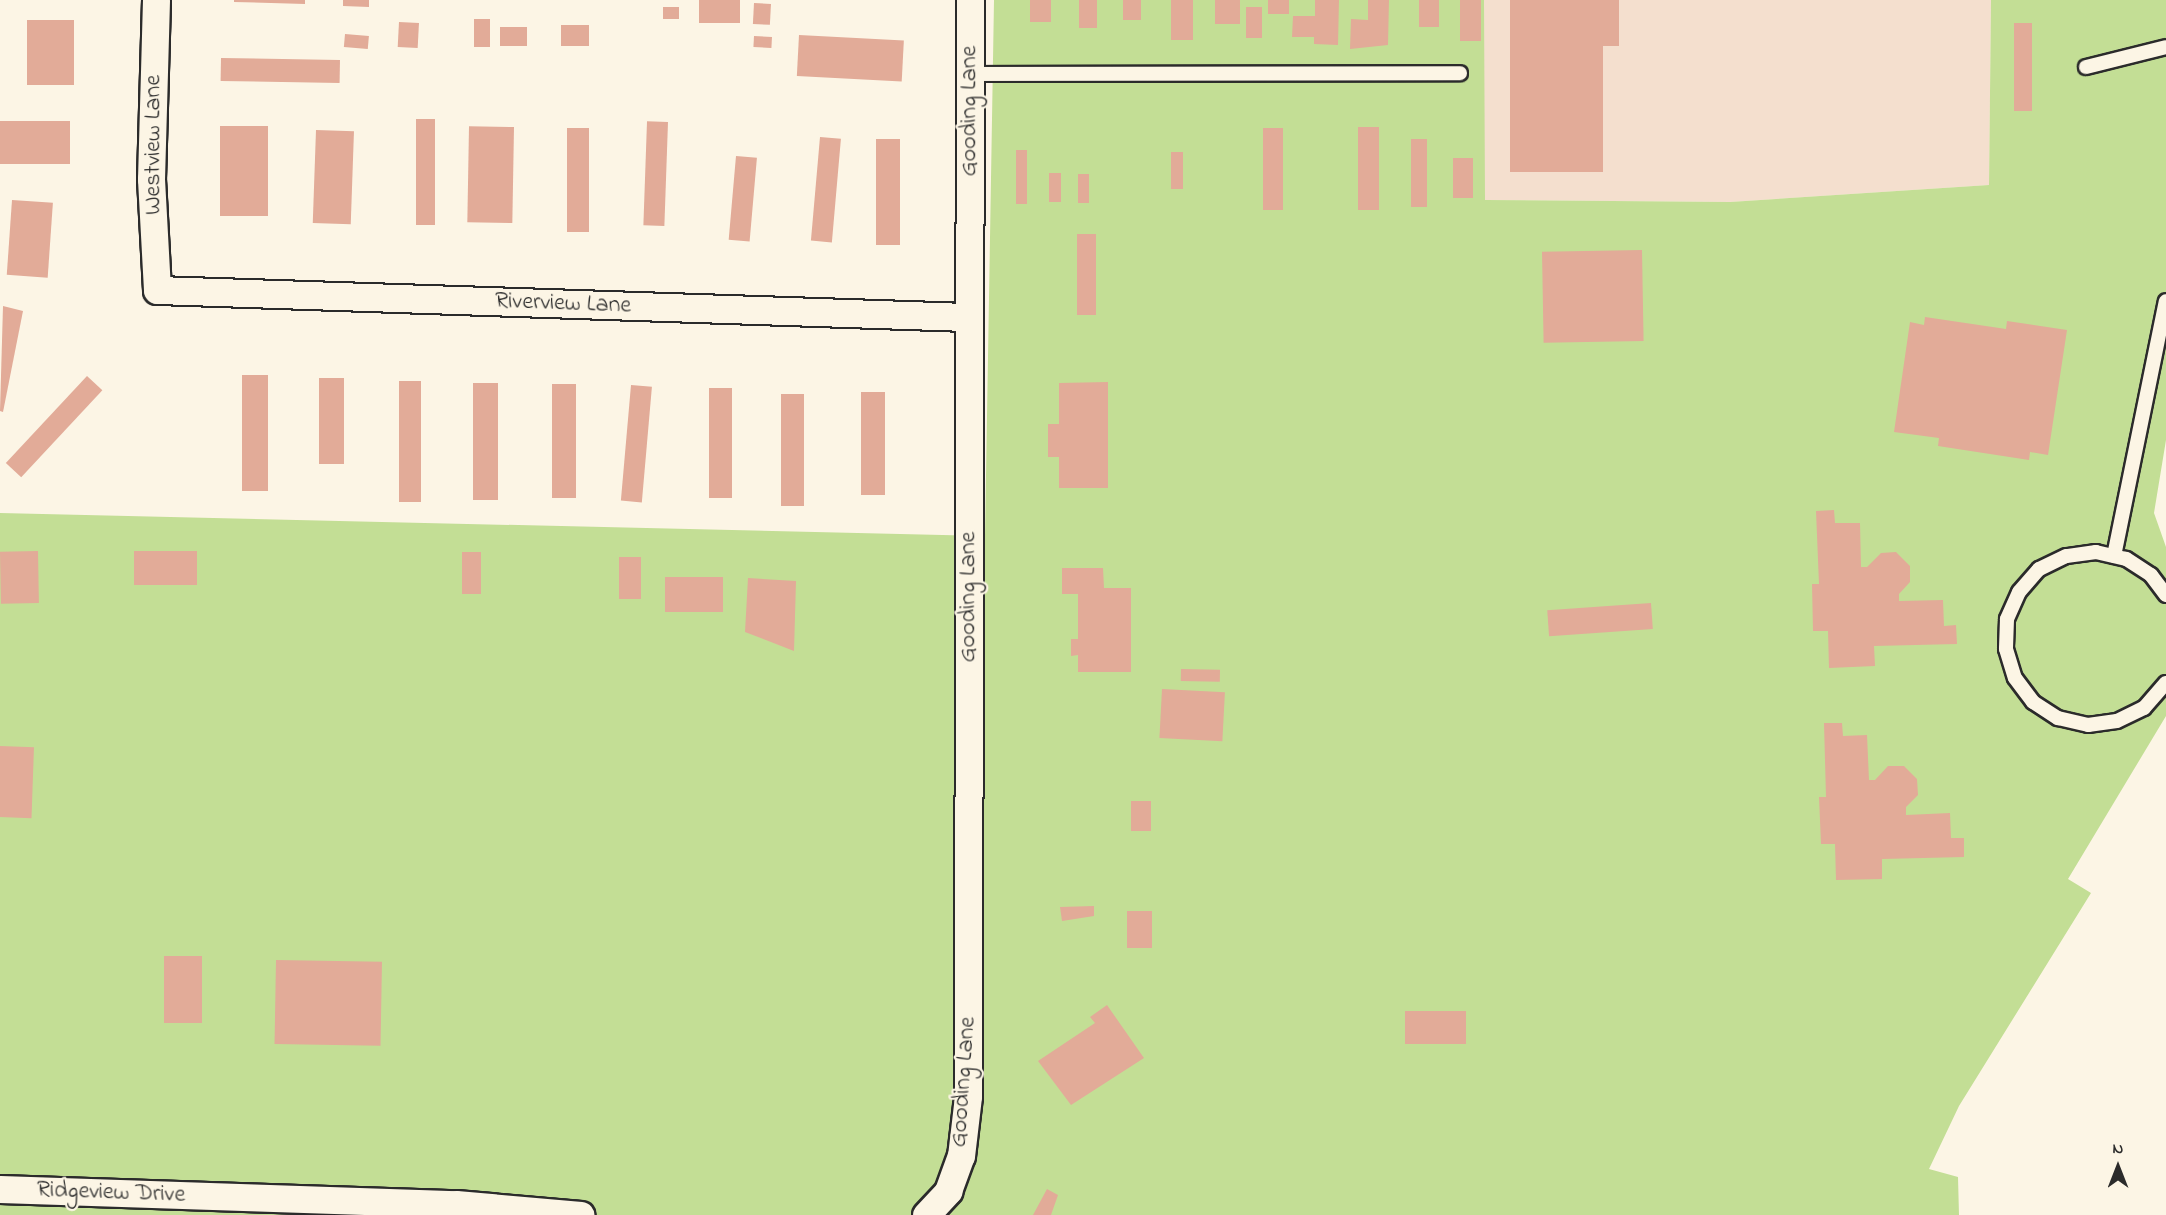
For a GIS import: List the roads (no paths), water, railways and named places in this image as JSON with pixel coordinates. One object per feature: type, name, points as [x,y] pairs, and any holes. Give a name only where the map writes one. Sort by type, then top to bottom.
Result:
[{"type":"street","name":"Westview Lane","points":[[156,0],[151,179],[158,290]]},
{"type":"street","name":"Gooding Lane","points":[[926,1215],[948,1191],[961,1156],[968,1096],[970,0]]},
{"type":"street","name":"Riverview Lane","points":[[158,290],[968,317]]},
{"type":"street","name":"Ridgeview Drive","points":[[0,1189],[456,1204],[581,1215]]},
{"type":"lane","points":[[2086,66],[2166,47]]},
{"type":"lane","points":[[970,74],[1460,73]]},
{"type":"lane","points":[[2114,556],[2166,301]]},
{"type":"lane","points":[[2166,595],[2151,575],[2114,556],[2096,552],[2066,556],[2039,569],[2019,592],[2007,619],[2006,649],[2015,678],[2033,702],[2058,718],[2088,725],[2117,721],[2144,708],[2166,683]]}]
